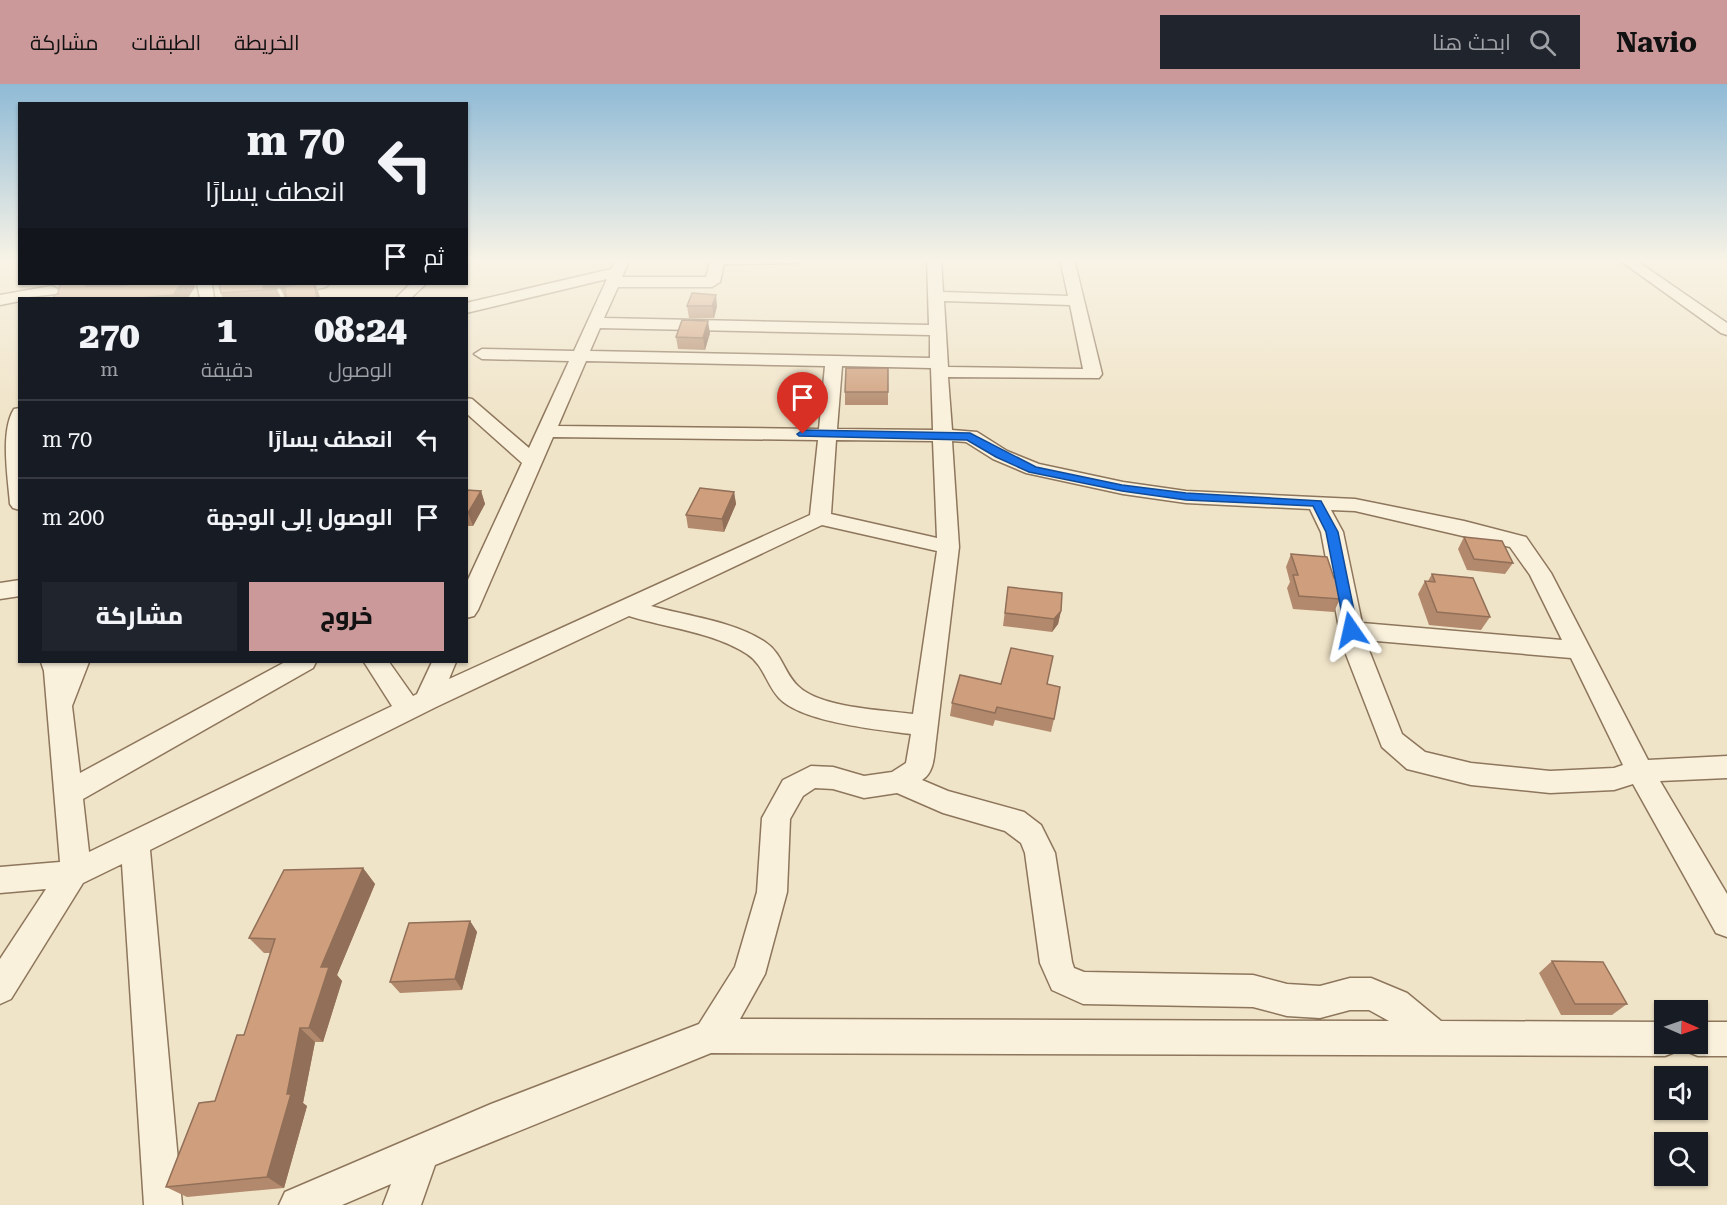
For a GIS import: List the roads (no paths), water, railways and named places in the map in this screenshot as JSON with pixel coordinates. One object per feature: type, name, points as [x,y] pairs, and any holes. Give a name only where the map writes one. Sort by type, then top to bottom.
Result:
[{"type":"street","points":[[468,605],[599,311]]},
{"type":"street","points":[[711,1036],[749,974],[772,892],[776,818],[794,788],[812,777],[833,778],[864,787],[898,782],[918,769],[948,547],[936,311]]},
{"type":"street","points":[[482,354],[834,362],[1093,374],[1078,311]]},
{"type":"street","points":[[1700,311],[1727,330]]},
{"type":"street","points":[[594,323],[937,330]]},
{"type":"street","points":[[820,518],[834,362]]},
{"type":"street","points":[[468,405],[532,461]]},
{"type":"street","points":[[13,425],[18,481]]},
{"type":"street","points":[[545,431],[970,436],[1033,470],[1122,488],[1186,497],[1372,508],[1518,542],[1540,573],[1640,771],[1727,923]]},
{"type":"street","points":[[1317,503],[1332,532],[1354,644],[1391,740],[1418,761],[1471,774],[1550,782],[1614,779],[1640,771],[1727,767]]},
{"type":"street","points":[[0,880],[73,874],[418,704],[820,518],[948,547]]},
{"type":"street","points":[[0,591],[18,588]]},
{"type":"street","points":[[627,607],[750,645],[769,658],[789,694],[811,705],[858,716],[925,726]]},
{"type":"street","points":[[1351,630],[1579,650]]},
{"type":"street","points":[[0,988],[73,874],[75,854],[53,663]]},
{"type":"street","points":[[60,708],[77,663]]},
{"type":"street","points":[[69,793],[302,663]]},
{"type":"street","points":[[377,663],[418,704]]},
{"type":"street","points":[[418,704],[443,663]]},
{"type":"street","points":[[898,782],[943,801],[1014,821],[1031,834],[1040,853],[1056,963],[1063,979],[1083,988],[1253,991],[1287,1000],[1320,1002],[1350,994],[1371,994],[1395,1005],[1435,1038]]},
{"type":"street","points":[[135,843],[163,1205]]},
{"type":"street","points":[[298,1205],[421,1152],[711,1036],[1654,1039]]},
{"type":"street","points":[[1708,1039],[1727,1039]]},
{"type":"street","points":[[402,1205],[421,1152]]}]
